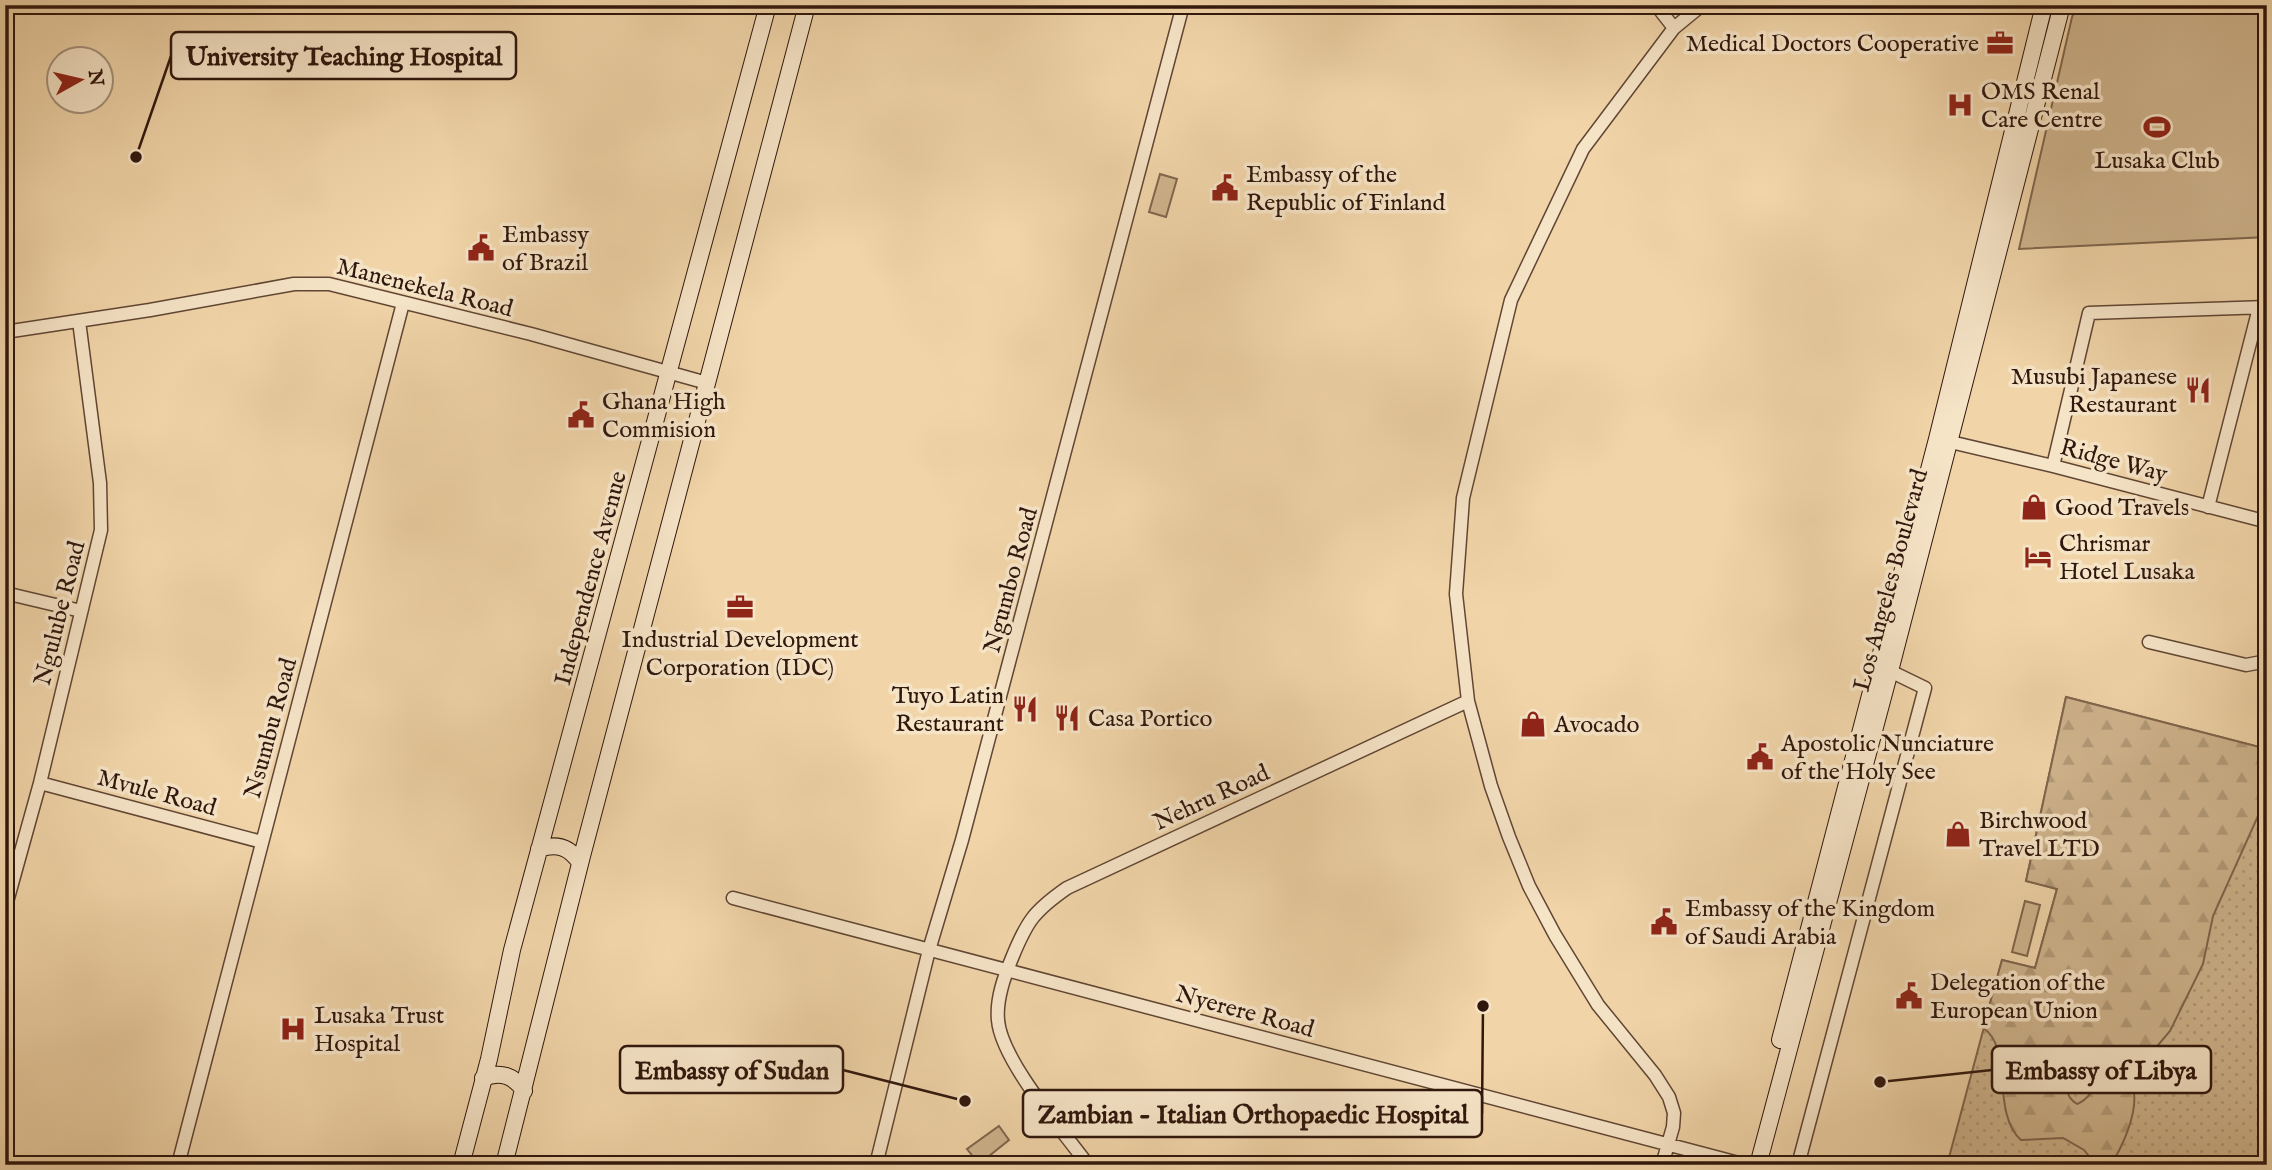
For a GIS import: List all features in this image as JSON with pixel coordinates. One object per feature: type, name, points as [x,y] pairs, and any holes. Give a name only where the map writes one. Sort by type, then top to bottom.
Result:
[{"type":"main road","name":"Independence Avenue","points":[[461,1165],[489,1059],[512,950],[768,5]]},
{"type":"main road","points":[[505,1165],[580,863],[807,5]]},
{"type":"main road","name":"Los Angeles Boulevard","points":[[1758,1165],[1890,671],[2044,5]]},
{"type":"main road","name":"Los Angeles Boulevard","points":[[1746,1165],[2062,5]]},
{"type":"main road","points":[[544,831],[555,843],[562,846],[570,848],[585,844]]},
{"type":"main road","points":[[539,849],[563,847],[576,856],[580,863]]},
{"type":"main road","points":[[489,1059],[506,1075],[529,1072]]},
{"type":"main road","points":[[483,1078],[499,1074],[507,1076],[520,1084],[524,1091]]},
{"type":"street","name":"Ngumbo Road","points":[[876,1165],[929,950],[965,827],[1183,5]]},
{"type":"street","points":[[1656,5],[1674,28]]},
{"type":"street","points":[[1662,1165],[1674,1113],[1669,1097],[1655,1074],[1598,1004],[1555,935],[1529,886],[1508,836],[1468,701],[1456,594],[1463,498],[1511,300],[1583,149],[1674,28],[1702,5]]},
{"type":"street","name":"Manenekela Road","points":[[5,332],[294,284],[329,284],[707,383]]},
{"type":"street","name":"Nsumbu Road","points":[[178,1165],[403,303]]},
{"type":"street","points":[[2053,466],[2088,313],[2263,308],[2208,507]]},
{"type":"street","name":"Ngulube Road","points":[[5,909],[40,783],[101,530],[101,506],[79,321]]},
{"type":"street","name":"Ridge Way","points":[[1943,441],[2053,466],[2266,523]]},
{"type":"street","points":[[5,593],[82,611]]},
{"type":"street","points":[[2149,642],[2246,665],[2267,661]]},
{"type":"street","points":[[1798,1165],[1924,688],[1890,671]]},
{"type":"street","name":"Nehru Road","points":[[1088,1165],[1020,1072],[1001,1038],[999,998],[1022,931],[1030,919],[1067,888],[1468,701]]},
{"type":"street","name":"Mvule Road","points":[[40,783],[262,842]]},
{"type":"street","name":"Nyerere Road","points":[[733,898],[1746,1165]]},
{"type":"green space","name":"Lusaka Club","points":[[2078,5],[2267,5],[2267,237],[2019,249],[2072,17]]},
{"type":"green space","points":[[1160,174],[1177,179],[1166,217],[1149,212]]},
{"type":"green space","points":[[2066,697],[2267,749],[2267,1165],[1947,1165],[2002,960],[2035,968],[2057,889],[2026,881]]},
{"type":"green space","points":[[2066,697],[2267,749],[2267,796],[2213,916],[2203,964],[2170,1031],[2154,1050],[2139,1059],[2119,1050],[2096,1048],[2078,1060],[2067,1078],[2070,1097],[2077,1104],[2110,1079],[2124,1080],[2132,1087],[2133,1113],[2129,1128],[2110,1165],[2096,1165],[2084,1150],[2063,1138],[2021,1140],[2012,1128],[2007,1114],[1997,1049],[1992,1037],[1983,1028],[2002,960],[2035,968],[2057,889],[2026,881]]},
{"type":"green space","points":[[2025,901],[2040,905],[2027,956],[2012,952]]},
{"type":"green space","points":[[999,1126],[1009,1140],[979,1164],[967,1149]]},
{"type":"place","name":"Medical Doctors Cooperative","points":[[2000,43]]},
{"type":"place","name":"OMS Renal Care Centre","points":[[1960,105]]},
{"type":"place","name":"Lusaka Club","points":[[2157,127]]},
{"type":"place","name":"University Teaching Hospital","points":[[136,157]]},
{"type":"place","name":"Embassy of the Republic of Finland","points":[[1225,188]]},
{"type":"place","name":"Embassy of Brazil","points":[[481,248]]},
{"type":"place","name":"Musubi Japanese Restaurant","points":[[2198,390]]},
{"type":"place","name":"Ghana High Commision","points":[[581,415]]},
{"type":"place","name":"Good Travels","points":[[2034,507]]},
{"type":"place","name":"Chrismar Hotel Lusaka","points":[[2038,557]]},
{"type":"place","name":"Industrial Development Corporation (IDC)","points":[[740,607]]},
{"type":"place","name":"Tuyo Latin Restaurant","points":[[1025,709]]},
{"type":"place","name":"Casa Portico","points":[[1067,718]]},
{"type":"place","name":"Avocado","points":[[1533,724]]},
{"type":"place","name":"Apostolic Nunciature of the Holy See","points":[[1760,757]]},
{"type":"place","name":"Birchwood Travel LTD","points":[[1958,834]]},
{"type":"place","name":"Embassy of the Kingdom of Saudi Arabia","points":[[1664,922]]},
{"type":"place","name":"Delegation of the European Union","points":[[1909,996]]},
{"type":"place","name":"Zambian - Italian Orthopaedic Hospital","points":[[1483,1006]]},
{"type":"place","name":"Lusaka Trust Hospital","points":[[293,1029]]},
{"type":"place","name":"Embassy of Libya","points":[[1880,1082]]},
{"type":"place","name":"Embassy of Sudan","points":[[965,1101]]}]
